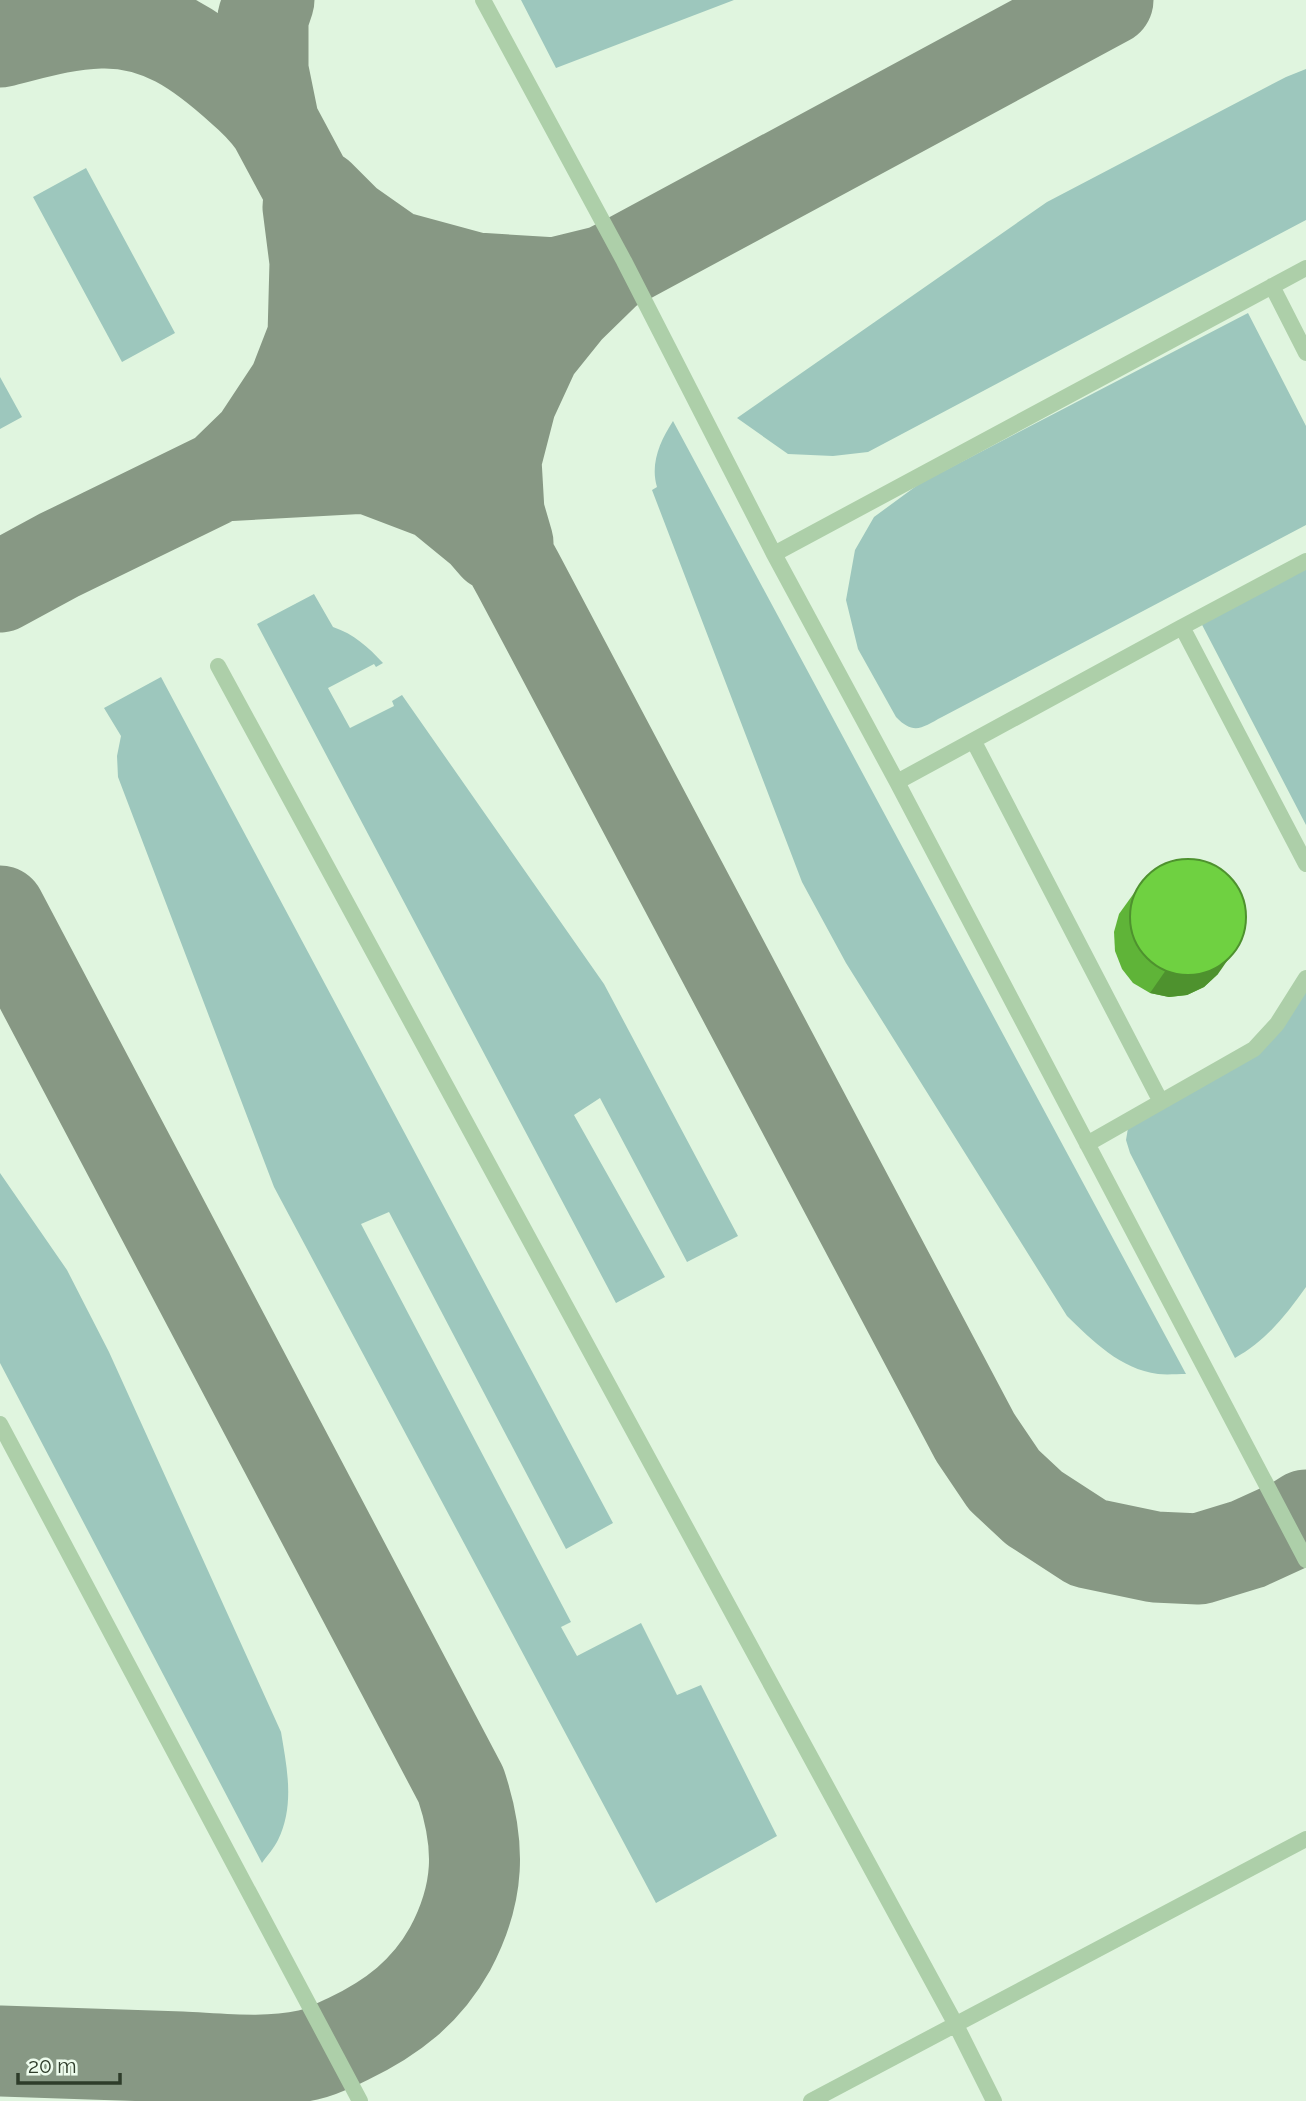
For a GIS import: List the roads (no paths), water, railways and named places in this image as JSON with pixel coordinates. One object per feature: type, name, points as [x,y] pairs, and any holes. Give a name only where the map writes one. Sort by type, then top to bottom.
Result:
[{"type":"lane","points":[[483,0],[624,261],[775,554],[1306,1560]]},
{"type":"lane","points":[[775,554],[1306,268]]},
{"type":"lane","points":[[1272,286],[1306,353]]},
{"type":"lane","points":[[897,782],[1306,561]]},
{"type":"lane","points":[[1182,627],[1306,864]]},
{"type":"lane","points":[[218,666],[956,2023],[994,2101]]},
{"type":"lane","points":[[974,742],[1161,1102]]},
{"type":"lane","points":[[1087,1144],[1254,1049],[1277,1024],[1306,978]]},
{"type":"lane","points":[[0,1424],[360,2101]]},
{"type":"lane","points":[[811,2101],[1306,1839]]}]
